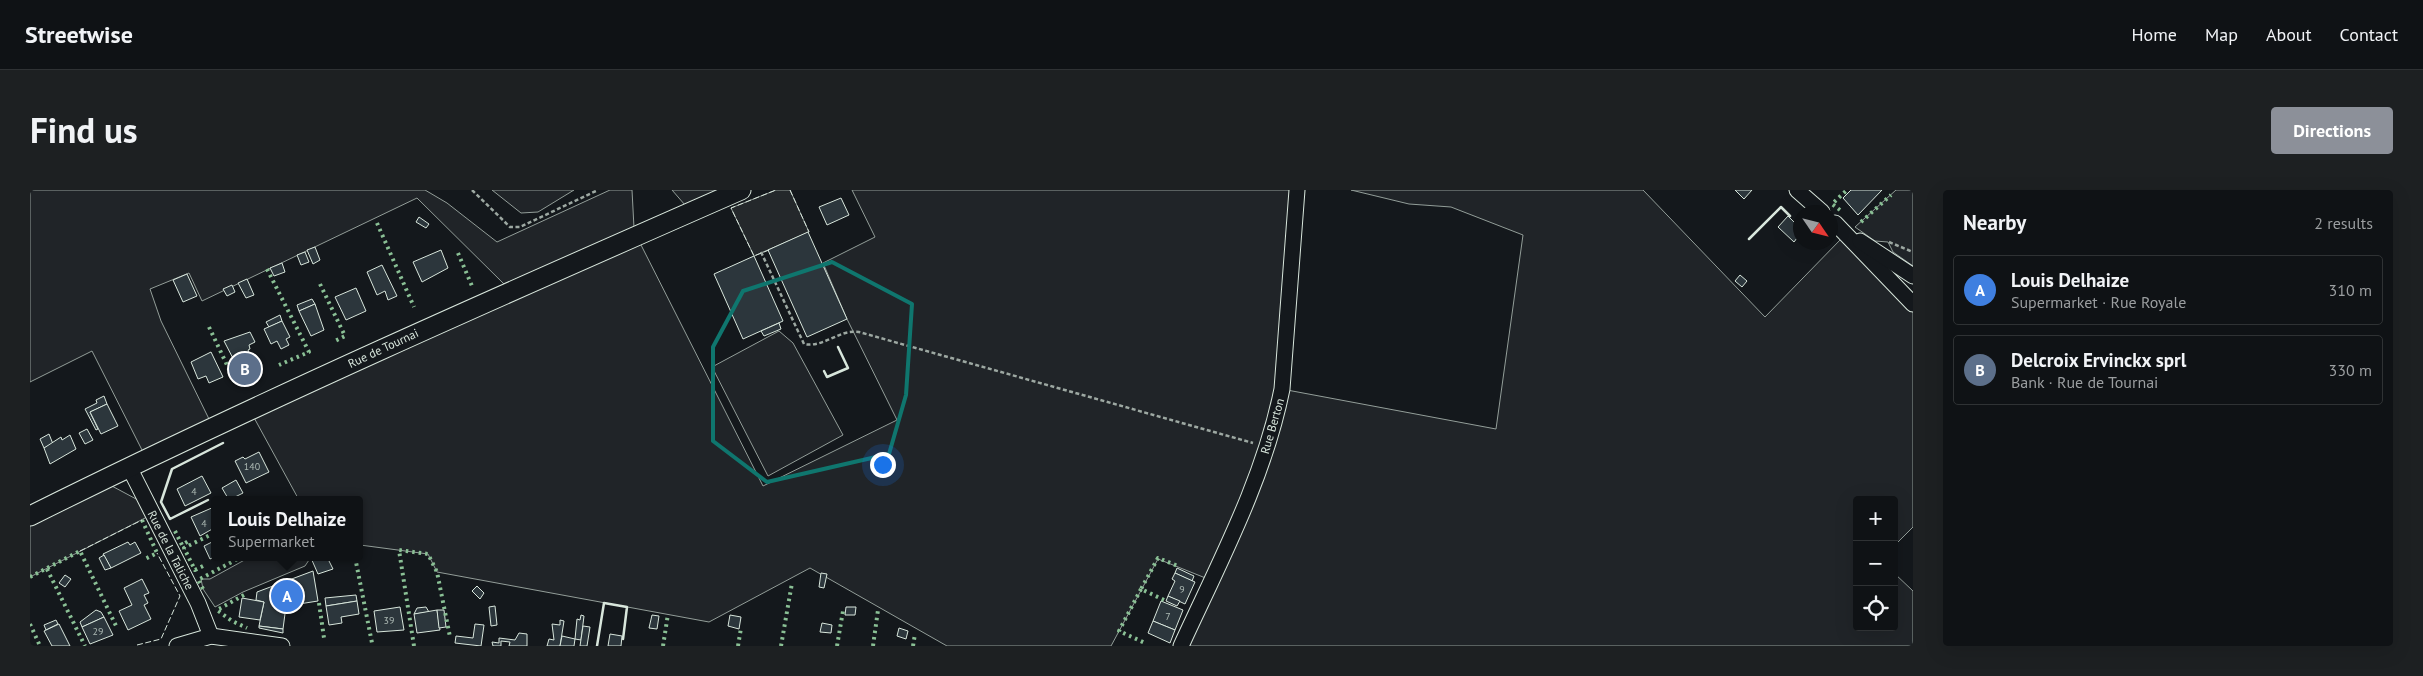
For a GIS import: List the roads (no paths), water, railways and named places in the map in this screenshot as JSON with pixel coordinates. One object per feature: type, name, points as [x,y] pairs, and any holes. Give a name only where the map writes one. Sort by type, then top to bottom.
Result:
[{"type":"main road","name":"Rue de Tournai","points":[[30,516],[402,338],[741,190]]},
{"type":"street","name":"Rue Berton","points":[[1181,646],[1236,524],[1267,447],[1276,418],[1282,389],[1297,190]]},
{"type":"street","points":[[1797,190],[1814,205]]},
{"type":"street","points":[[1838,225],[1913,276]]},
{"type":"street","points":[[1838,227],[1913,304]]},
{"type":"street","name":"Rue de la Taliche","points":[[129,467],[198,603],[210,641]]},
{"type":"street","points":[[177,646],[210,641],[282,646]]},
{"type":"place","name":"Delcroix Ervinckx sprl","points":[[245,369]]},
{"type":"place","name":"Louis Delhaize","points":[[287,596]]}]
